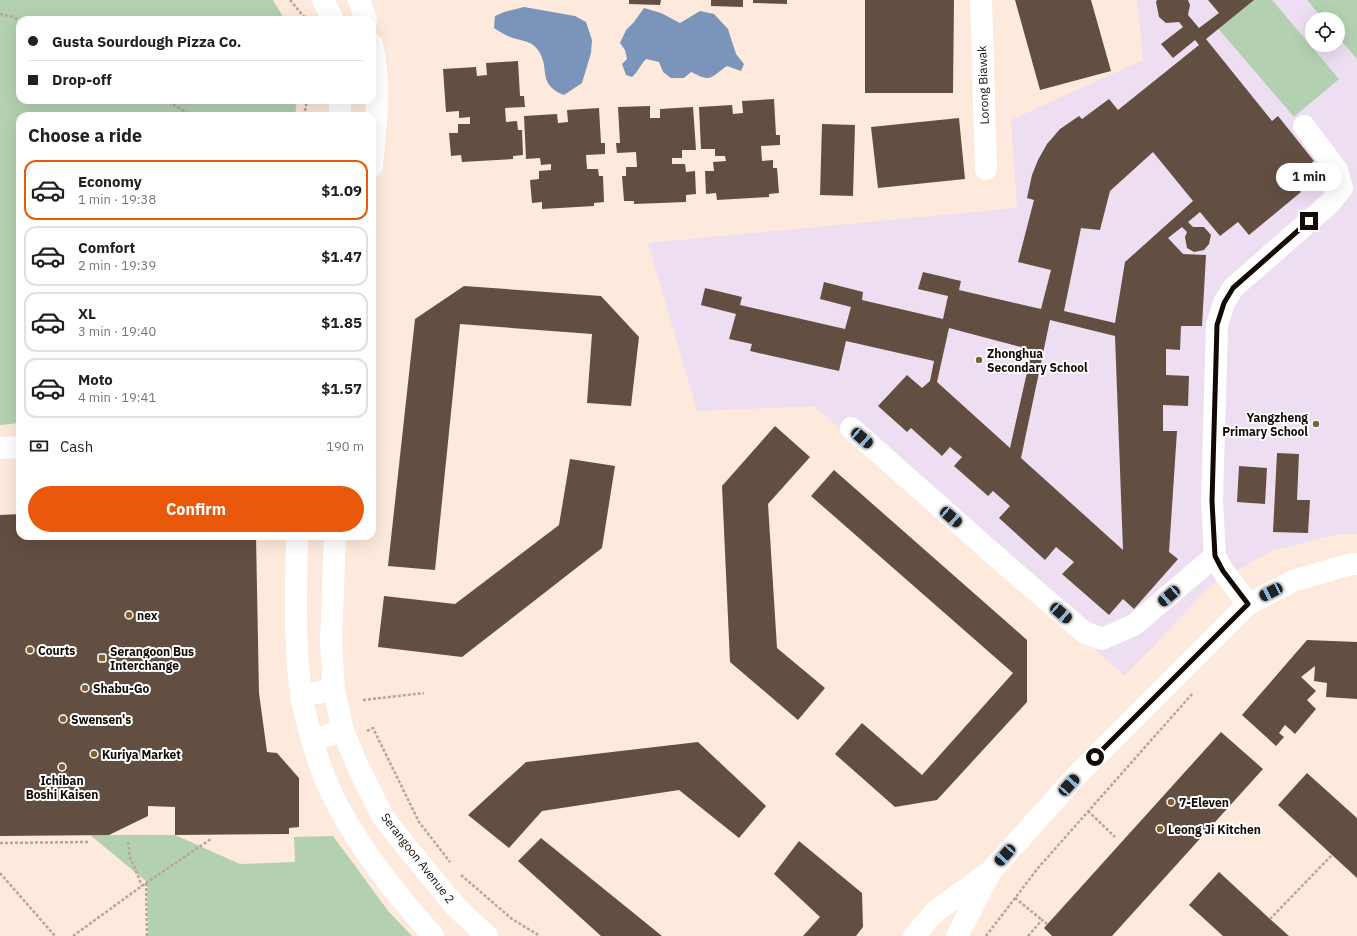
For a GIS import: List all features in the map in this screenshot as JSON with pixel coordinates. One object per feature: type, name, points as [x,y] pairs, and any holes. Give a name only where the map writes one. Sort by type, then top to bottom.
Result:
[{"type":"main road","points":[[323,0],[331,16]]},
{"type":"main road","points":[[360,0],[365,16]]},
{"type":"main road","name":"Lorong Biawak","points":[[981,0],[986,169]]},
{"type":"main road","points":[[376,59],[376,124]]},
{"type":"main road","points":[[1248,604],[1223,571],[1215,556],[1212,501],[1217,325],[1224,303],[1233,288],[1330,203],[1342,188],[1337,170],[1304,126]]},
{"type":"main road","points":[[851,428],[1084,632],[1102,639],[1134,625],[1215,556]]},
{"type":"main road","points":[[0,448],[16,446]]},
{"type":"main road","points":[[298,540],[296,591],[297,658],[301,695],[312,740],[326,781],[352,830],[377,868],[433,936]]},
{"type":"main road","name":"Serangoon Avenue 2","points":[[335,540],[331,641],[334,690],[343,731],[359,769],[383,816],[455,906],[487,936]]},
{"type":"main road","points":[[914,936],[936,911],[991,872],[1079,773],[1248,604],[1294,581],[1351,564],[1357,564]]},
{"type":"main road","points":[[301,695],[334,690]]},
{"type":"main road","points":[[312,740],[343,731]]},
{"type":"main road","points":[[957,936],[991,872]]},
{"type":"path","points":[[290,0],[304,16]]},
{"type":"path","points":[[0,14],[16,19]]},
{"type":"path","points":[[172,104],[186,112]]},
{"type":"path","points":[[986,936],[1038,868],[1195,691]]},
{"type":"path","points":[[363,700],[424,692]]},
{"type":"path","points":[[366,732],[373,728],[419,822],[451,863]]},
{"type":"path","points":[[1088,811],[1115,837]]},
{"type":"path","points":[[73,936],[146,883],[211,839]]},
{"type":"path","points":[[0,843],[89,842]]},
{"type":"path","points":[[128,842],[130,857],[142,886]]},
{"type":"path","points":[[1270,919],[1332,855]]},
{"type":"path","points":[[0,873],[55,936]]},
{"type":"path","points":[[460,874],[512,919],[540,936]]},
{"type":"path","points":[[146,883],[147,936]]},
{"type":"path","points":[[1014,898],[1047,924]]},
{"type":"path","points":[[1028,936],[1042,920]]},
{"type":"shaded area","name":"Zhonghua Secondary School","points":[[1137,0],[1357,0],[1357,534],[1338,534],[1271,551],[1211,585],[1125,676],[814,406],[697,411],[648,243],[1017,208],[1011,120],[1143,60]]},
{"type":"green space","points":[[0,0],[273,0],[283,16],[16,16],[16,104],[296,104],[296,112],[16,112],[16,423],[0,425]]},
{"type":"green space","points":[[1247,0],[1272,0],[1305,39],[1305,52],[1316,52],[1339,79],[1294,117],[1216,26]]},
{"type":"green space","points":[[1307,0],[1357,0],[1357,59],[1345,45],[1345,12],[1317,12]]},
{"type":"green space","points":[[90,835],[175,835],[240,864],[295,862],[294,837],[333,836],[389,912],[412,936],[148,936],[147,882]]},
{"type":"water","points":[[524,7],[575,16],[586,22],[592,40],[591,53],[582,83],[564,95],[555,91],[550,86],[545,75],[542,57],[532,44],[508,36],[494,28],[495,16]]},
{"type":"water","points":[[644,8],[661,13],[680,23],[700,11],[714,14],[728,29],[736,54],[744,64],[741,71],[727,66],[709,78],[691,72],[684,78],[671,78],[663,72],[659,62],[646,59],[632,77],[626,75],[622,64],[627,59],[625,50],[620,43],[626,30]]},
{"type":"building","points":[[629,0],[661,0],[660,5],[629,4]]},
{"type":"building","points":[[711,0],[743,0],[743,7],[711,6]]},
{"type":"building","points":[[753,0],[787,0],[787,4],[753,3]]},
{"type":"building","points":[[865,0],[954,0],[953,93],[865,93]]},
{"type":"building","points":[[1015,0],[1091,0],[1111,71],[1040,90]]},
{"type":"building","points":[[1157,0],[1188,0],[1190,5],[1188,15],[1199,28],[1219,13],[1208,0],[1254,0],[1206,39],[1272,121],[1278,116],[1314,161],[1291,180],[1301,192],[1249,235],[1238,222],[1220,236],[1200,212],[1188,222],[1193,227],[1204,227],[1211,235],[1209,244],[1204,250],[1194,252],[1187,248],[1185,237],[1187,232],[1182,227],[1168,238],[1183,254],[1206,255],[1202,326],[1181,326],[1180,350],[1166,349],[1166,375],[1189,376],[1188,406],[1163,405],[1163,431],[1177,431],[1169,552],[1178,559],[1134,609],[1123,599],[1109,615],[1062,574],[1074,562],[1056,547],[1045,560],[999,518],[1010,506],[993,491],[988,496],[954,466],[962,457],[950,447],[942,456],[911,428],[907,432],[878,406],[907,375],[922,388],[930,381],[934,361],[846,341],[839,371],[750,351],[752,344],[729,339],[736,314],[701,305],[705,288],[742,297],[740,305],[845,329],[851,307],[820,299],[824,282],[863,292],[862,300],[943,319],[948,296],[918,289],[923,272],[961,281],[959,290],[1041,309],[1051,270],[1018,262],[1034,200],[1027,198],[1032,175],[1047,144],[1060,129],[1079,116],[1082,119],[1109,99],[1118,110],[1199,45],[1195,40],[1173,58],[1161,44],[1183,27],[1179,22],[1166,23],[1159,17],[1156,2]],"holes":[[[1153,152],[1193,201],[1125,262],[1115,323],[1064,311],[1081,228],[1100,230],[1110,191]],[[1050,320],[1115,336],[1123,550],[1021,458]],[[949,328],[1032,350],[1010,448],[937,382]]]},
{"type":"building","points":[[518,61],[520,96],[524,96],[525,107],[505,108],[506,122],[517,121],[518,130],[522,130],[523,155],[513,156],[513,159],[462,162],[461,155],[451,156],[449,133],[458,133],[458,124],[470,124],[470,117],[459,118],[459,111],[446,112],[443,69],[476,67],[477,76],[487,75],[486,63]]},
{"type":"building","points":[[774,99],[776,135],[780,135],[780,145],[761,146],[762,161],[773,160],[773,168],[777,168],[779,193],[769,194],[769,197],[717,200],[716,193],[706,194],[705,171],[714,171],[713,162],[726,161],[725,156],[715,156],[715,149],[701,149],[699,107],[732,105],[733,114],[743,113],[742,101]]},
{"type":"building","points":[[650,106],[650,118],[660,118],[660,109],[693,107],[696,150],[682,150],[682,158],[672,158],[672,164],[685,164],[686,172],[695,171],[696,194],[686,195],[686,202],[634,204],[634,201],[624,201],[622,176],[626,176],[626,167],[637,167],[636,152],[617,153],[616,143],[620,143],[618,107]]},
{"type":"building","points":[[599,108],[601,143],[605,143],[605,154],[586,155],[587,169],[598,169],[599,176],[603,176],[604,202],[594,203],[594,206],[542,209],[542,202],[532,203],[530,180],[539,179],[539,171],[551,170],[551,164],[541,165],[540,158],[526,159],[524,116],[557,114],[558,123],[568,122],[567,110]]},
{"type":"building","points":[[959,118],[965,179],[878,188],[871,127]]},
{"type":"building","points":[[822,124],[855,125],[853,196],[820,195]]},
{"type":"building","points":[[464,286],[601,296],[639,337],[631,406],[587,403],[592,334],[460,324],[435,570],[388,566],[415,319]]},
{"type":"building","points":[[775,426],[810,457],[768,504],[777,648],[825,688],[798,720],[730,662],[722,486]]},
{"type":"building","points":[[1277,453],[1299,454],[1297,500],[1310,500],[1308,533],[1273,532]]},
{"type":"building","points":[[570,459],[615,466],[602,548],[462,657],[378,647],[384,596],[455,604],[559,525]]},
{"type":"building","points":[[1239,466],[1267,468],[1265,504],[1237,502]]},
{"type":"building","points":[[834,470],[1027,640],[1027,702],[937,800],[895,807],[835,754],[862,723],[922,775],[1013,673],[811,496]]},
{"type":"building","name":"nex","points":[[16,514],[16,540],[256,540],[259,693],[267,752],[277,753],[299,778],[299,827],[289,828],[289,834],[175,835],[175,807],[148,806],[148,816],[109,835],[0,836],[0,515]]},
{"type":"building","points":[[1307,640],[1357,642],[1357,699],[1326,697],[1327,683],[1314,681],[1315,666],[1301,677],[1316,691],[1307,700],[1316,709],[1295,734],[1285,725],[1279,733],[1284,737],[1276,746],[1242,715]]},
{"type":"building","points":[[1221,732],[1263,769],[1112,936],[1052,936],[1044,928]]},
{"type":"building","points":[[698,742],[766,806],[739,838],[679,790],[542,811],[509,848],[468,815],[526,762]]},
{"type":"building","points":[[1307,773],[1357,818],[1357,878],[1278,805]]},
{"type":"building","points":[[541,838],[662,936],[601,936],[518,861]]},
{"type":"building","points":[[799,841],[862,893],[863,927],[856,936],[803,936],[820,917],[774,874]]},
{"type":"building","points":[[1219,872],[1289,936],[1223,936],[1189,905]]},
{"type":"place","name":"Zhonghua Secondary School","points":[[979,360]]},
{"type":"place","name":"Yangzheng Primary School","points":[[1316,424]]},
{"type":"place","name":"nex","points":[[129,615]]},
{"type":"place","name":"Courts","points":[[30,650]]},
{"type":"place","name":"Serangoon Bus Interchange","points":[[102,658]]},
{"type":"place","name":"Shabu-Go","points":[[85,688]]},
{"type":"place","name":"Swensen's","points":[[63,719]]},
{"type":"place","name":"Kuriya Market","points":[[94,754]]},
{"type":"place","name":"Ichiban Boshi Kaisen","points":[[62,767]]},
{"type":"place","name":"7-Eleven","points":[[1171,802]]},
{"type":"place","name":"Leong Ji Kitchen","points":[[1160,829]]},
{"type":"route","points":[[1095,757],[1248,604],[1223,571],[1215,556],[1212,501],[1217,325],[1224,303],[1233,288],[1309,221]]}]
